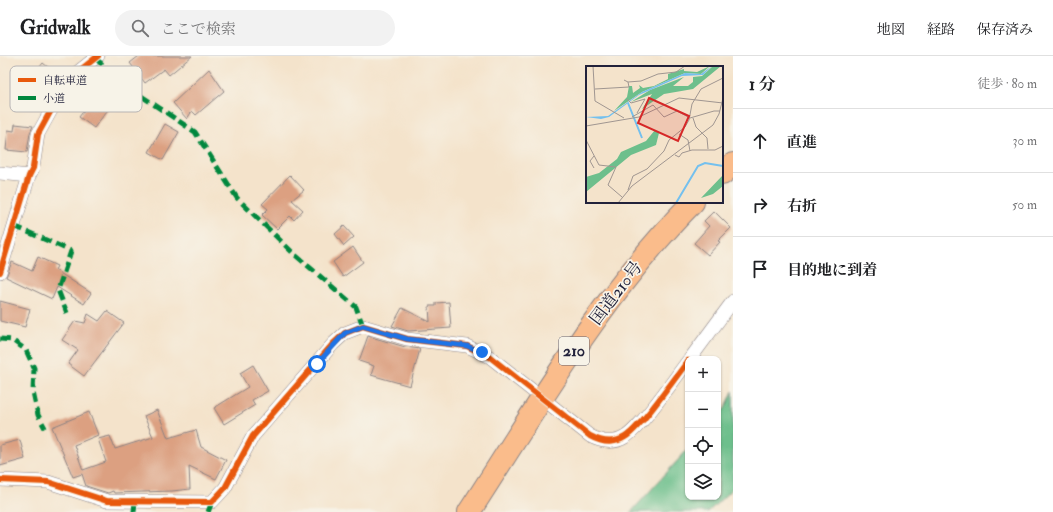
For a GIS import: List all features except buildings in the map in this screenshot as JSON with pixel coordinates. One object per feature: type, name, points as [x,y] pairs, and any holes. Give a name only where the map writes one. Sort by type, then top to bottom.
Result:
[{"type":"highway","points":[[723,173],[733,164]]},
{"type":"highway","name":"国道210号","points":[[469,512],[584,335],[646,254],[692,203]]},
{"type":"street","points":[[85,66],[98,56]]},
{"type":"street","points":[[0,272],[29,176],[33,168],[38,134],[50,112]]},
{"type":"street","points":[[0,173],[29,176]]},
{"type":"street","points":[[692,356],[733,301]]},
{"type":"street","points":[[0,480],[48,482],[107,501],[212,502],[225,488],[253,436],[333,344],[345,333],[363,326],[407,339],[467,346],[482,352],[497,362],[590,436],[607,442],[619,440],[632,433],[685,365]]},
{"type":"green space","points":[[733,391],[733,488],[721,500],[721,413],[726,407]]},
{"type":"green space","points":[[685,452],[685,500],[720,500],[708,512],[631,512]]},
{"type":"marked path","points":[[95,58],[104,66]]},
{"type":"marked path","points":[[142,96],[195,132],[237,198],[294,254],[356,307],[363,326]]},
{"type":"marked path","points":[[14,226],[71,251],[58,290],[67,313]]},
{"type":"marked path","points":[[0,339],[12,340],[26,350],[34,368],[33,392],[38,415],[45,428]]},
{"type":"marked path","points":[[134,512],[135,501]]},
{"type":"marked path","points":[[208,512],[212,502]]},
{"type":"cycle path","points":[[85,66],[98,56]]},
{"type":"cycle path","points":[[0,272],[29,176],[33,168],[38,134],[50,112]]},
{"type":"cycle path","points":[[0,480],[48,482],[107,501],[212,502],[225,488],[253,436],[333,344],[345,333],[363,326],[407,339],[467,346],[490,357],[590,436],[599,440],[616,441],[628,435],[655,406],[685,365]]},
{"type":"route","points":[[317,364],[333,344],[345,333],[363,326],[407,339],[467,346],[482,352]]}]
